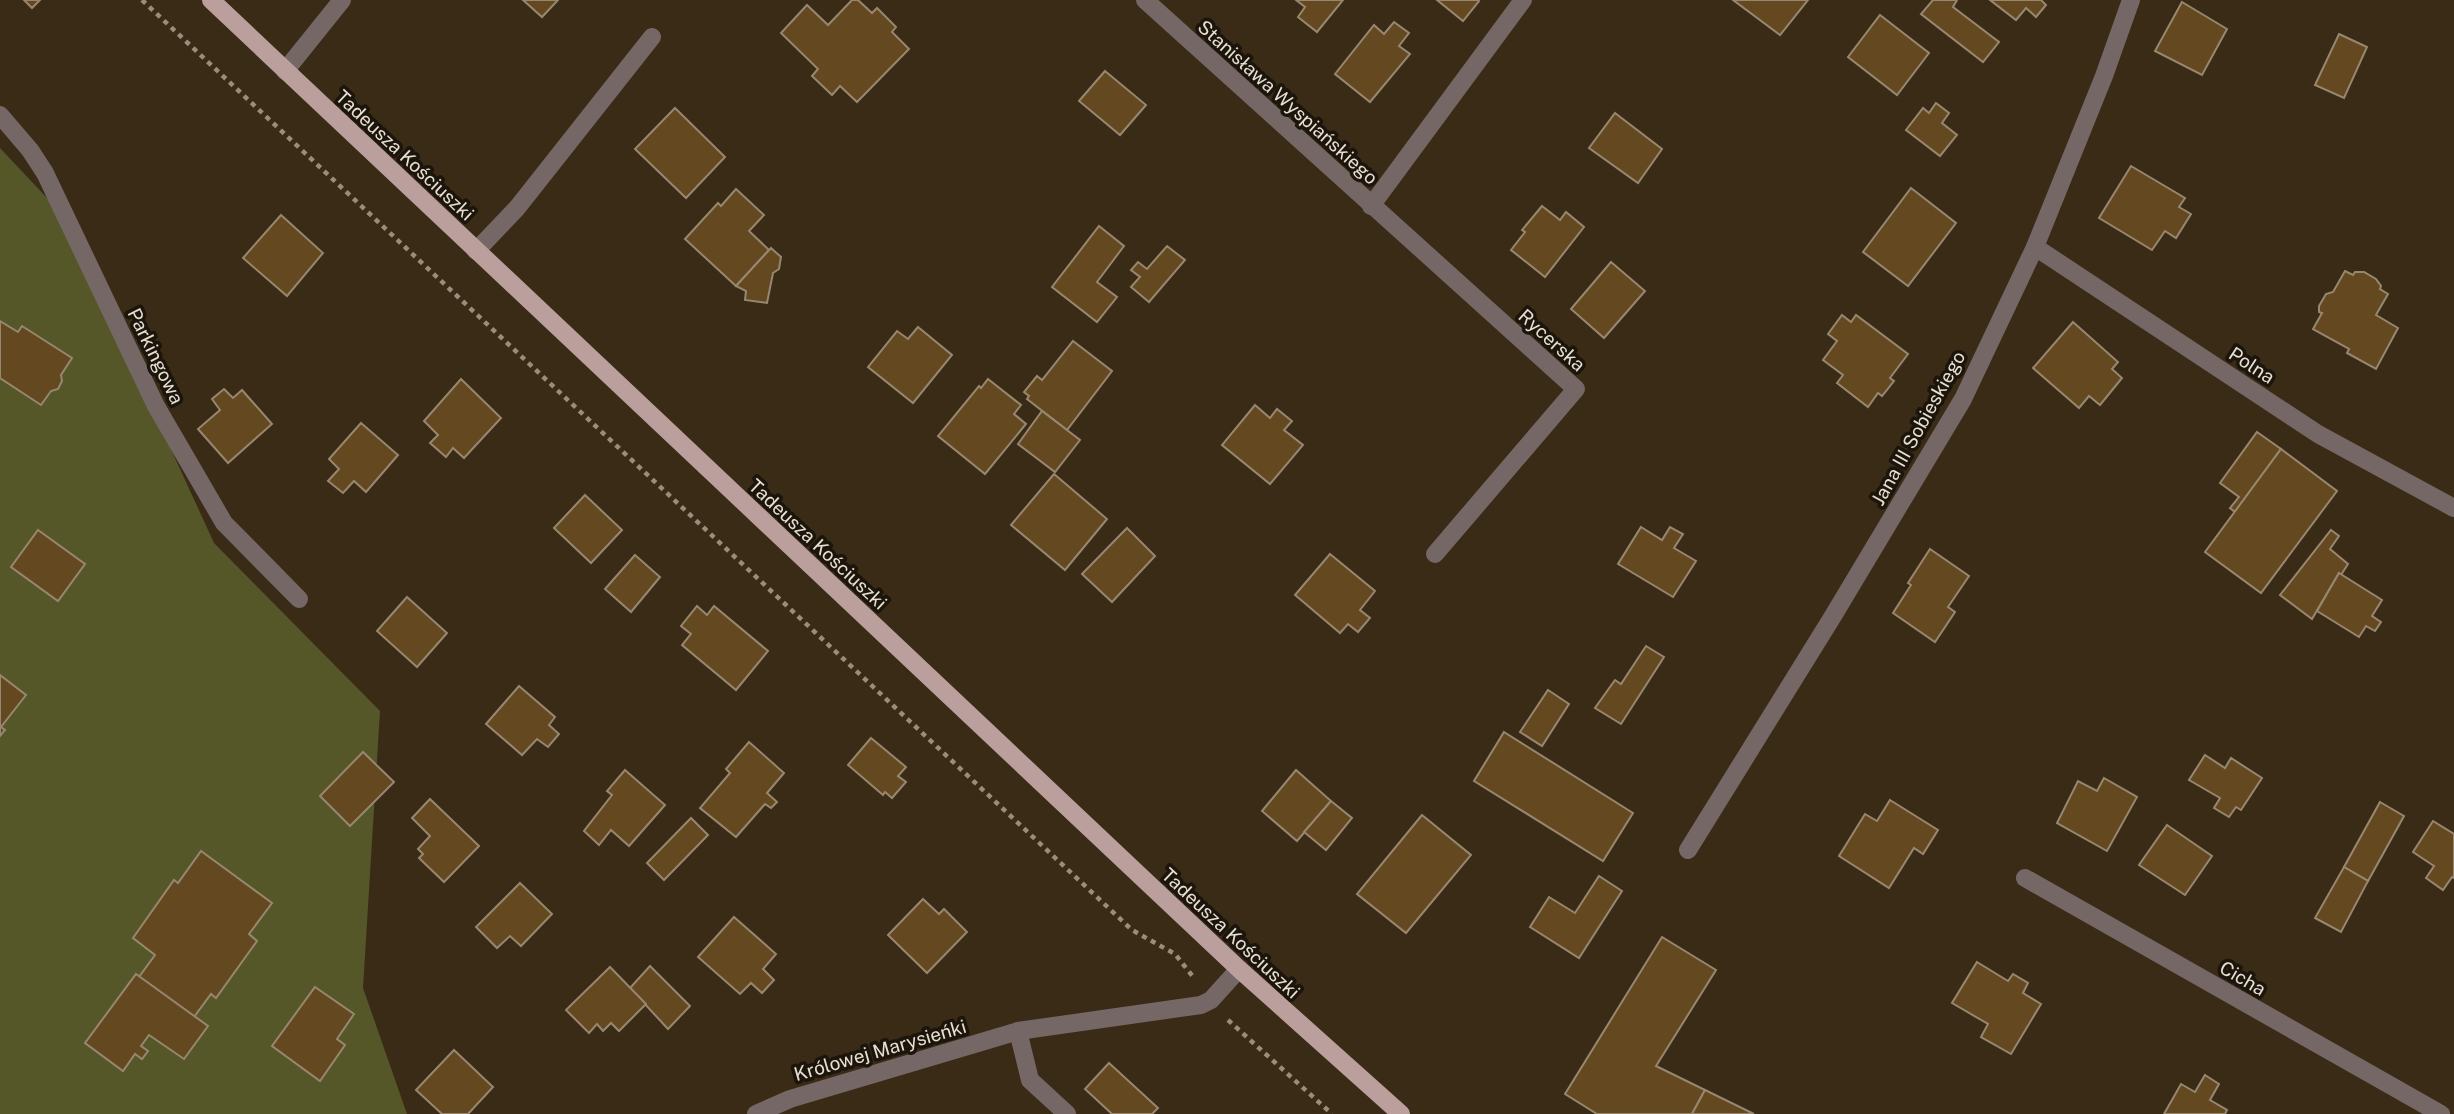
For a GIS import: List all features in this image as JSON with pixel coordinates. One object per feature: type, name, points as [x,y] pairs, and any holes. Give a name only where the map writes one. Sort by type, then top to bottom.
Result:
[{"type":"main road","name":"Tadeusza Kościuszki","points":[[211,0],[1238,969],[1401,1114]]},
{"type":"street","points":[[285,71],[342,0]]},
{"type":"street","name":"Stanisława Wyspiańskiego","points":[[1145,0],[1371,206]]},
{"type":"street","points":[[1371,206],[1523,0]]},
{"type":"street","name":"Jana III Sobieskiego","points":[[1688,850],[1963,399],[2035,247],[2132,0]]},
{"type":"street","points":[[476,251],[517,208],[652,37]]},
{"type":"street","name":"Parkingowa","points":[[0,115],[30,150],[45,173],[156,407],[223,523],[299,599]]},
{"type":"street","name":"Rycerska","points":[[1371,206],[1576,389],[1435,554]]},
{"type":"street","name":"Polna","points":[[2035,247],[2318,433],[2454,508]]},
{"type":"street","name":"Cicha","points":[[2025,878],[2441,1114]]},
{"type":"street","points":[[1211,1000],[1238,969]]},
{"type":"street","name":"Królowej Marysieńki","points":[[757,1114],[790,1099],[1018,1031],[1201,1005],[1211,1000]]},
{"type":"street","points":[[1018,1031],[1030,1080],[1067,1114]]},
{"type":"path","points":[[142,0],[1132,930],[1175,954],[1232,1024],[1332,1114]]},
{"type":"shaded area","points":[[0,148],[64,216],[214,543],[380,711],[363,988],[407,1114],[0,1114]]},
{"type":"building","points":[[24,0],[40,0],[32,8]]},
{"type":"building","points":[[523,0],[558,0],[542,17]]},
{"type":"building","points":[[852,0],[858,0],[872,13],[877,8],[896,27],[892,32],[909,49],[857,102],[840,86],[832,95],[812,76],[818,69],[781,33],[807,5],[828,25]]},
{"type":"building","points":[[1296,0],[1343,0],[1317,32],[1298,17],[1305,7]]},
{"type":"building","points":[[1437,0],[1478,0],[1479,1],[1463,21]]},
{"type":"building","points":[[1733,0],[1808,0],[1780,35]]},
{"type":"building","points":[[1933,0],[1957,0],[1953,7],[1999,42],[1983,62],[1921,14]]},
{"type":"building","points":[[1990,0],[2041,0],[2046,5],[2036,17],[2026,8],[2016,20]]},
{"type":"building","points":[[2182,2],[2227,29],[2202,75],[2155,51]]},
{"type":"building","points":[[1880,15],[1929,53],[1897,95],[1848,57]]},
{"type":"building","points":[[1394,22],[1409,33],[1399,46],[1410,54],[1370,102],[1335,74],[1374,25],[1384,34]]},
{"type":"building","points":[[2339,34],[2367,47],[2344,98],[2315,85]]},
{"type":"building","points":[[1105,71],[1146,105],[1120,135],[1079,101]]},
{"type":"building","points":[[1936,103],[1949,113],[1942,123],[1957,135],[1940,156],[1906,130],[1923,108],[1929,113]]},
{"type":"building","points":[[675,108],[725,157],[686,198],[635,149]]},
{"type":"building","points":[[1615,113],[1662,149],[1638,183],[1589,148]]},
{"type":"building","points":[[2131,166],[2185,198],[2179,207],[2191,214],[2176,238],[2165,231],[2152,250],[2099,218]]},
{"type":"building","points":[[1911,188],[1956,223],[1908,286],[1863,252]]},
{"type":"building","points":[[736,189],[764,215],[749,231],[769,250],[736,286],[685,239],[718,203],[721,206]]},
{"type":"building","points":[[1542,206],[1560,220],[1566,212],[1584,227],[1545,277],[1511,250],[1525,232],[1522,230]]},
{"type":"building","points":[[281,215],[323,253],[287,296],[243,258]]},
{"type":"building","points":[[1099,226],[1124,246],[1097,282],[1117,297],[1097,322],[1052,287]]},
{"type":"building","points":[[1167,246],[1185,260],[1149,302],[1131,287],[1140,277],[1131,270],[1138,262],[1147,269]]},
{"type":"building","points":[[771,248],[781,257],[779,269],[773,273],[767,303],[745,300],[746,291],[736,286]]},
{"type":"building","points":[[1611,262],[1645,291],[1604,338],[1571,309]]},
{"type":"building","points":[[2345,271],[2353,275],[2355,272],[2364,272],[2376,279],[2380,289],[2388,294],[2376,315],[2398,328],[2376,369],[2347,353],[2349,349],[2313,329],[2322,313],[2319,312],[2319,306],[2326,294],[2333,292]]},
{"type":"building","points":[[1842,315],[1851,322],[1856,315],[1908,354],[1890,378],[1894,381],[1882,396],[1878,393],[1868,407],[1837,383],[1843,375],[1823,360],[1837,341],[1828,334]]},
{"type":"building","points":[[0,321],[18,332],[22,326],[72,358],[61,375],[62,381],[58,389],[51,391],[41,405],[0,378]]},
{"type":"building","points":[[2073,322],[2118,362],[2112,369],[2122,378],[2100,405],[2089,396],[2079,408],[2033,368]]},
{"type":"building","points":[[918,327],[952,355],[913,403],[868,367],[897,331],[908,339]]},
{"type":"building","points":[[1073,341],[1112,371],[1067,430],[1027,399],[1029,396],[1024,392],[1037,376],[1042,380]]},
{"type":"building","points":[[461,379],[501,418],[464,458],[453,448],[446,457],[430,443],[438,435],[424,421]]},
{"type":"building","points":[[988,379],[1021,405],[1014,414],[1026,424],[985,474],[938,436],[979,386],[981,388]]},
{"type":"building","points":[[224,389],[233,398],[242,390],[272,424],[228,463],[198,429],[220,410],[212,399]]},
{"type":"building","points":[[1255,405],[1270,418],[1277,409],[1292,421],[1284,430],[1303,445],[1270,484],[1222,445]]},
{"type":"building","points":[[1042,411],[1080,440],[1055,472],[1018,444]]},
{"type":"building","points":[[361,423],[398,455],[366,492],[354,481],[343,493],[328,481],[339,469],[329,459]]},
{"type":"building","points":[[2257,432],[2281,449],[2235,512],[2230,508],[2239,497],[2220,483]]},
{"type":"building","points":[[2281,449],[2337,491],[2261,593],[2205,552]]},
{"type":"building","points":[[1054,474],[1107,519],[1065,570],[1011,525]]},
{"type":"building","points":[[585,495],[622,530],[591,563],[554,528]]},
{"type":"building","points":[[1641,527],[1662,540],[1670,527],[1683,534],[1674,548],[1696,561],[1673,597],[1618,564]]},
{"type":"building","points":[[1127,528],[1155,556],[1112,602],[1082,574]]},
{"type":"building","points":[[38,530],[85,564],[58,601],[11,567]]},
{"type":"building","points":[[2331,530],[2339,536],[2330,549],[2348,564],[2341,575],[2339,573],[2312,619],[2280,595]]},
{"type":"building","points":[[1930,549],[1969,576],[1948,607],[1955,612],[1935,642],[1893,613]]},
{"type":"building","points":[[1330,554],[1375,591],[1360,610],[1370,618],[1358,632],[1348,624],[1340,633],[1295,595]]},
{"type":"building","points":[[635,555],[660,577],[631,612],[605,589]]},
{"type":"building","points":[[2339,573],[2382,600],[2372,616],[2381,622],[2375,631],[2366,626],[2359,637],[2317,611]]},
{"type":"building","points":[[407,597],[447,633],[417,667],[377,631]]},
{"type":"building","points":[[697,606],[707,615],[714,606],[768,651],[736,690],[682,645],[691,634],[681,626]]},
{"type":"building","points":[[1646,646],[1664,657],[1621,724],[1595,708],[1615,680],[1621,684]]},
{"type":"building","points":[[0,675],[26,695],[1,727],[5,730],[0,736]]},
{"type":"building","points":[[519,686],[555,717],[549,725],[559,734],[548,747],[537,739],[522,755],[486,724]]},
{"type":"building","points":[[1548,690],[1569,704],[1542,746],[1520,732]]},
{"type":"building","points":[[1504,732],[1633,813],[1603,861],[1474,781]]},
{"type":"building","points":[[871,738],[906,767],[898,776],[906,782],[892,798],[885,792],[883,795],[848,765]]},
{"type":"building","points":[[749,742],[784,773],[767,793],[777,802],[771,808],[765,804],[736,837],[700,808],[730,773],[726,769]]},
{"type":"building","points":[[363,752],[394,782],[350,826],[320,796]]},
{"type":"building","points":[[2205,755],[2225,768],[2231,758],[2262,778],[2241,810],[2236,807],[2229,817],[2214,808],[2220,798],[2189,780]]},
{"type":"building","points":[[625,770],[665,805],[629,846],[611,830],[599,845],[584,831],[612,795],[607,791]]},
{"type":"building","points":[[1296,770],[1331,801],[1297,841],[1262,811]]},
{"type":"building","points":[[2104,778],[2137,797],[2107,851],[2057,823],[2078,781],[2097,791]]},
{"type":"building","points":[[430,799],[479,846],[444,882],[419,858],[423,854],[418,849],[430,836],[412,818]]},
{"type":"building","points":[[1890,800],[1938,830],[1923,854],[1914,848],[1889,888],[1839,856],[1865,814],[1877,821]]},
{"type":"building","points":[[1331,801],[1352,818],[1326,850],[1304,832]]},
{"type":"building","points":[[2380,802],[2404,816],[2368,881],[2344,867]]},
{"type":"building","points":[[1422,815],[1471,855],[1406,933],[1357,894]]},
{"type":"building","points":[[691,818],[708,835],[664,880],[647,863]]},
{"type":"building","points":[[2433,821],[2454,834],[2454,878],[2452,877],[2443,890],[2426,878],[2434,866],[2413,852]]},
{"type":"building","points":[[2167,825],[2212,856],[2185,895],[2139,865]]},
{"type":"building","points":[[201,851],[272,903],[249,934],[257,941],[216,998],[211,994],[194,1017],[139,977],[155,955],[133,938],[174,880],[178,883]]},
{"type":"building","points":[[2344,867],[2368,881],[2341,932],[2315,918]]},
{"type":"building","points":[[1599,876],[1622,891],[1579,958],[1530,927],[1549,897],[1575,913]]},
{"type":"building","points":[[520,883],[552,914],[521,946],[510,936],[497,948],[476,927]]},
{"type":"building","points":[[923,899],[939,914],[944,909],[967,932],[927,973],[888,935]]},
{"type":"building","points":[[734,917],[776,954],[763,969],[774,980],[762,993],[751,983],[740,994],[698,957]]},
{"type":"building","points":[[1662,937],[1716,970],[1656,1066],[1705,1090],[1692,1114],[1597,1114],[1565,1094]]},
{"type":"building","points":[[1977,962],[2008,981],[2013,974],[2028,983],[2023,993],[2041,1004],[2011,1054],[1981,1037],[1988,1024],[1952,1003]]},
{"type":"building","points":[[650,966],[690,1006],[668,1029],[630,988]]},
{"type":"building","points":[[610,967],[646,1004],[619,1031],[611,1023],[603,1031],[597,1024],[589,1033],[566,1010]]},
{"type":"building","points":[[136,974],[208,1026],[184,1059],[149,1035],[141,1046],[148,1051],[142,1059],[135,1054],[123,1071],[85,1043]]},
{"type":"building","points":[[315,987],[354,1014],[337,1039],[345,1045],[320,1081],[272,1046]]},
{"type":"building","points":[[454,1050],[493,1087],[468,1114],[442,1114],[416,1090]]},
{"type":"building","points":[[1109,1063],[1158,1108],[1152,1114],[1112,1114],[1085,1089]]},
{"type":"building","points":[[2205,1075],[2219,1084],[2210,1100],[2227,1110],[2225,1114],[2164,1114],[2181,1084],[2195,1092]]},
{"type":"building","points":[[1705,1090],[1754,1114],[1692,1114]]}]
